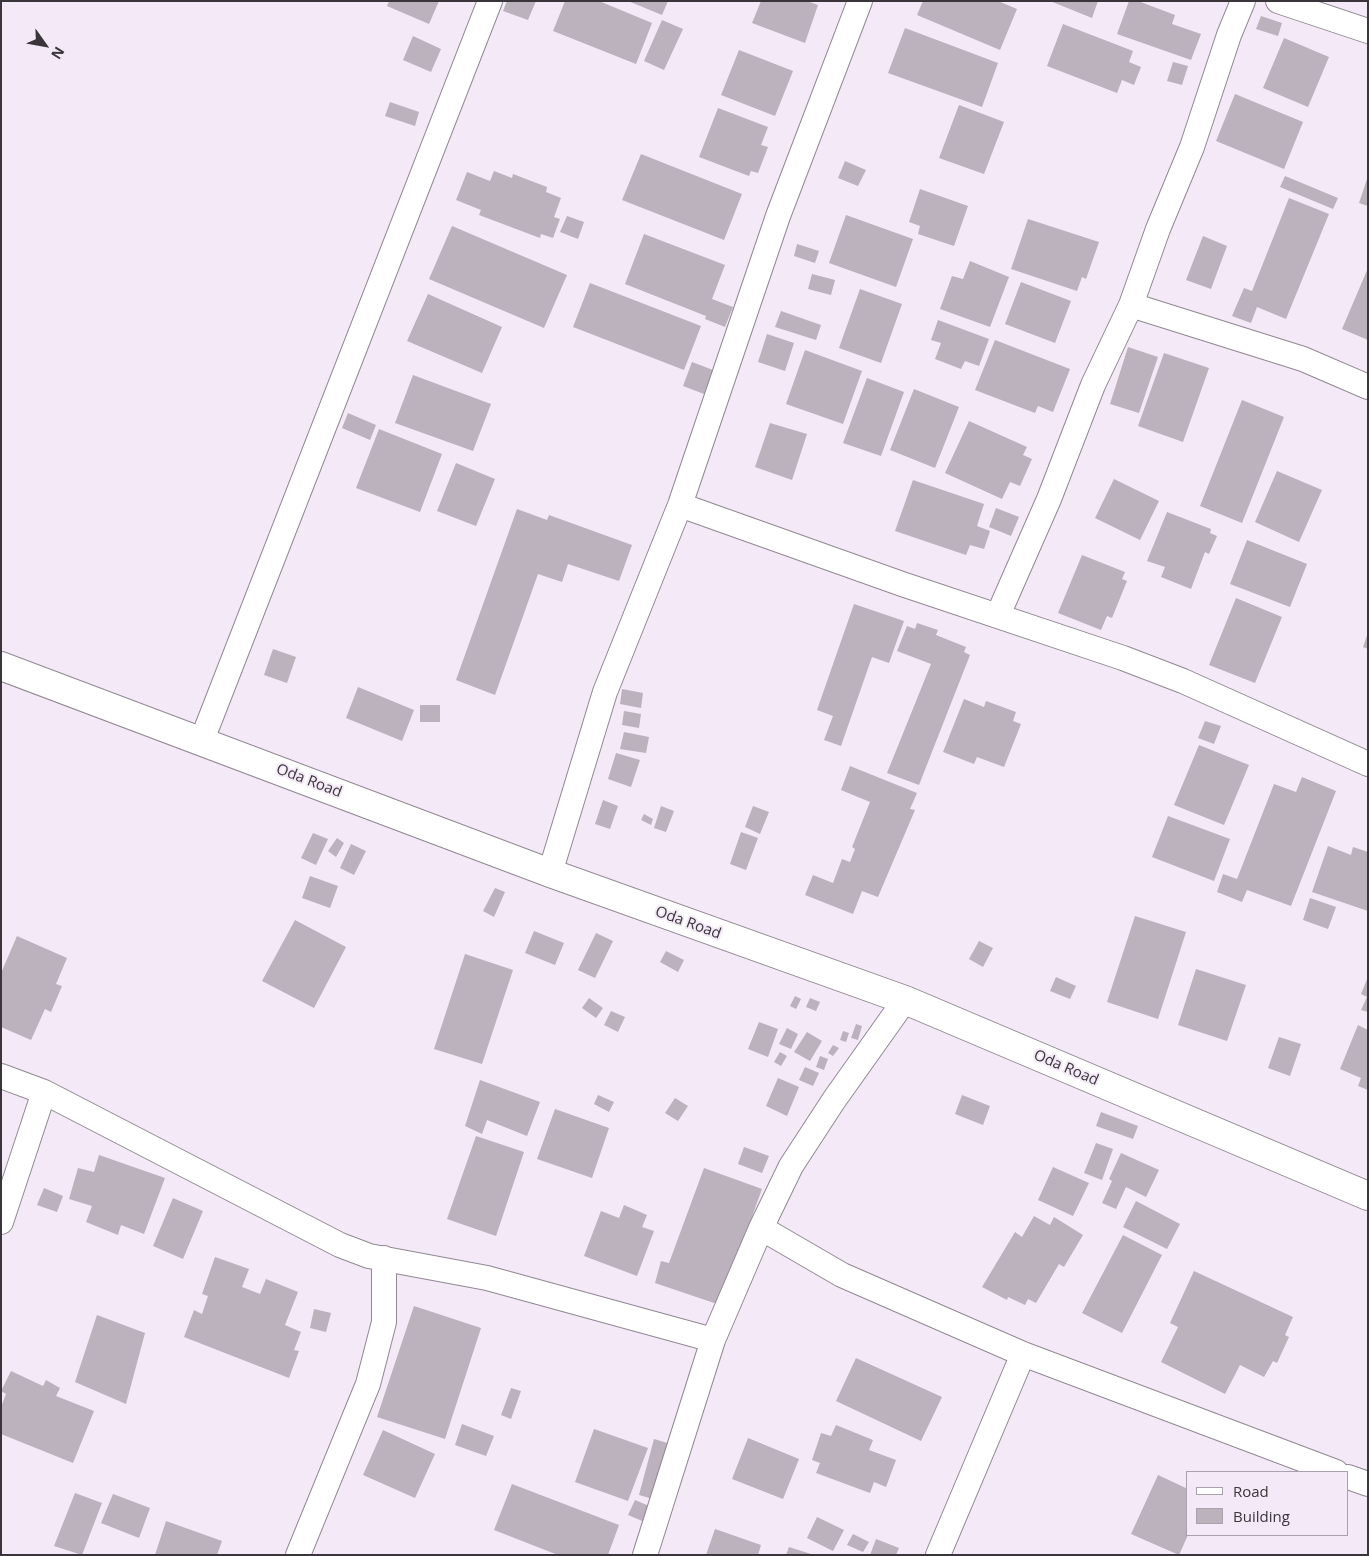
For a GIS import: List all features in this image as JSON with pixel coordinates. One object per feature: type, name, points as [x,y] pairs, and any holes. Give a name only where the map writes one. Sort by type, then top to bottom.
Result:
[{"type":"street","points":[[202,740],[490,1]]},
{"type":"street","points":[[550,873],[605,692],[680,505],[778,216],[860,1]]},
{"type":"street","points":[[998,615],[1050,499],[1092,385],[1132,304],[1158,229],[1192,147],[1228,35],[1243,1]]},
{"type":"street","points":[[1278,1],[1368,31]]},
{"type":"street","points":[[1132,304],[1303,360],[1368,387]]},
{"type":"street","points":[[680,505],[902,584],[1123,658],[1183,681],[1368,764]]},
{"type":"street","name":"Oda Road","points":[[1,666],[202,740],[550,873],[905,1000],[1368,1196]]},
{"type":"street","points":[[645,1555],[713,1340],[761,1228],[792,1166],[834,1100],[905,1000]]},
{"type":"street","points":[[1,1076],[44,1092],[340,1245],[370,1256],[487,1278],[713,1340]]},
{"type":"street","points":[[1,1222],[44,1092]]},
{"type":"street","points":[[761,1228],[842,1275],[1023,1354],[1333,1471]]},
{"type":"street","points":[[298,1555],[368,1384],[384,1322],[384,1258]]},
{"type":"street","points":[[938,1555],[1023,1354]]},
{"type":"street","points":[[1349,1476],[1368,1484]]},
{"type":"building","points":[[389,1],[439,1],[429,24],[387,6]]},
{"type":"building","points":[[507,1],[536,1],[528,20],[503,11]]},
{"type":"building","points":[[565,1],[599,1],[652,23],[636,64],[553,31]]},
{"type":"building","points":[[628,1],[668,1],[662,15]]},
{"type":"building","points":[[761,1],[807,1],[818,5],[805,43],[752,23]]},
{"type":"building","points":[[923,1],[998,1],[1017,9],[1000,50],[917,15]]},
{"type":"building","points":[[1050,1],[1098,1],[1092,18]]},
{"type":"building","points":[[1129,1],[1138,1],[1175,15],[1172,24],[1201,34],[1191,60],[1117,34]]},
{"type":"building","points":[[1261,16],[1282,23],[1278,36],[1256,29]]},
{"type":"building","points":[[662,20],[683,29],[664,70],[644,61]]},
{"type":"building","points":[[1063,24],[1133,51],[1129,62],[1141,67],[1134,85],[1122,80],[1117,93],[1047,66]]},
{"type":"building","points":[[905,28],[998,63],[982,107],[888,73]]},
{"type":"building","points":[[413,36],[441,49],[431,72],[403,60]]},
{"type":"building","points":[[1284,38],[1329,57],[1308,107],[1263,88]]},
{"type":"building","points":[[739,50],[793,71],[775,116],[721,95]]},
{"type":"building","points":[[1173,62],[1188,66],[1182,85],[1167,81]]},
{"type":"building","points":[[1235,94],[1303,122],[1284,169],[1216,141]]},
{"type":"building","points":[[390,102],[419,112],[415,126],[385,116]]},
{"type":"building","points":[[959,105],[1004,122],[984,174],[939,158]]},
{"type":"building","points":[[718,108],[768,127],[761,145],[768,147],[758,173],[751,171],[749,176],[699,157]]},
{"type":"building","points":[[641,154],[742,194],[724,240],[622,200]]},
{"type":"building","points":[[845,161],[866,170],[858,186],[838,178]]},
{"type":"building","points":[[494,171],[512,178],[513,174],[547,187],[546,192],[561,198],[554,217],[560,219],[553,238],[541,234],[540,238],[479,215],[481,210],[456,200],[467,172],[490,181]]},
{"type":"building","points":[[1285,176],[1338,198],[1333,209],[1280,187]]},
{"type":"building","points":[[1368,179],[1368,206],[1359,203]]},
{"type":"building","points":[[920,189],[968,206],[954,246],[918,234],[920,226],[909,222]]},
{"type":"building","points":[[1289,198],[1329,214],[1286,319],[1257,307],[1251,323],[1232,316],[1244,288],[1252,291]]},
{"type":"building","points":[[846,215],[913,239],[896,287],[829,263]]},
{"type":"building","points":[[567,216],[584,222],[578,239],[560,232]]},
{"type":"building","points":[[1028,219],[1099,242],[1086,279],[1082,277],[1077,291],[1011,269]]},
{"type":"building","points":[[452,226],[567,275],[544,328],[429,279]]},
{"type":"building","points":[[644,234],[725,265],[712,299],[733,307],[725,327],[705,319],[706,316],[625,284]]},
{"type":"building","points":[[1203,236],[1227,246],[1211,289],[1186,280]]},
{"type":"building","points":[[797,244],[819,251],[815,263],[794,256]]},
{"type":"building","points":[[970,261],[1009,277],[990,327],[940,309],[952,276],[963,279]]},
{"type":"building","points":[[1368,268],[1368,340],[1342,329]]},
{"type":"building","points":[[812,274],[835,280],[831,295],[808,289]]},
{"type":"building","points":[[1021,282],[1071,301],[1055,343],[1005,324]]},
{"type":"building","points":[[590,283],[701,326],[684,370],[573,327]]},
{"type":"building","points":[[860,289],[902,304],[881,363],[839,348]]},
{"type":"building","points":[[428,294],[502,327],[482,373],[407,341]]},
{"type":"building","points":[[781,311],[821,325],[816,340],[775,327]]},
{"type":"building","points":[[938,320],[989,339],[979,366],[965,361],[961,369],[935,359],[941,343],[931,340]]},
{"type":"building","points":[[767,334],[794,343],[785,371],[758,362]]},
{"type":"building","points":[[995,340],[1070,369],[1053,412],[1038,406],[1035,413],[975,390]]},
{"type":"building","points":[[1128,347],[1158,357],[1139,413],[1110,404]]},
{"type":"building","points":[[805,350],[862,371],[843,424],[786,404]]},
{"type":"building","points":[[1164,353],[1209,368],[1183,442],[1138,426]]},
{"type":"building","points":[[692,362],[713,370],[704,394],[683,386]]},
{"type":"building","points":[[413,375],[491,404],[473,451],[395,423]]},
{"type":"building","points":[[867,378],[904,392],[881,456],[843,443]]},
{"type":"building","points":[[914,389],[959,407],[935,468],[890,450]]},
{"type":"building","points":[[1242,400],[1284,417],[1242,523],[1200,506]]},
{"type":"building","points":[[348,413],[376,425],[370,440],[342,428]]},
{"type":"building","points":[[969,421],[1027,447],[1023,455],[1032,459],[1020,486],[1010,482],[1002,499],[945,473]]},
{"type":"building","points":[[770,423],[807,434],[792,480],[755,467]]},
{"type":"building","points":[[379,429],[442,454],[420,512],[356,488]]},
{"type":"building","points":[[456,463],[495,479],[476,526],[437,511]]},
{"type":"building","points":[[1277,471],[1322,490],[1299,542],[1255,522]]},
{"type":"building","points":[[1114,479],[1159,501],[1140,540],[1095,518]]},
{"type":"building","points":[[913,480],[984,504],[977,526],[990,531],[984,549],[970,545],[966,555],[895,531]]},
{"type":"building","points":[[996,508],[1019,517],[1011,536],[989,527]]},
{"type":"building","points":[[517,509],[547,520],[549,515],[632,545],[619,581],[568,564],[562,582],[538,574],[495,695],[456,680]]},
{"type":"building","points":[[1167,512],[1211,529],[1210,533],[1217,536],[1209,554],[1205,552],[1191,589],[1161,577],[1165,567],[1147,561]]},
{"type":"building","points":[[1247,540],[1307,564],[1290,607],[1230,584]]},
{"type":"building","points":[[1082,555],[1125,572],[1122,579],[1127,581],[1112,618],[1107,616],[1101,630],[1058,613]]},
{"type":"building","points":[[1236,598],[1282,617],[1255,683],[1209,665]]},
{"type":"building","points":[[854,604],[904,621],[889,663],[872,657],[841,746],[824,740],[833,716],[817,710]]},
{"type":"building","points":[[917,623],[938,630],[936,635],[966,647],[964,652],[970,655],[919,785],[887,773],[931,664],[897,651],[907,626],[915,629]]},
{"type":"building","points":[[1368,633],[1368,649],[1363,647]]},
{"type":"building","points":[[273,649],[296,657],[287,683],[264,675]]},
{"type":"building","points":[[358,687],[414,710],[402,741],[346,718]]},
{"type":"building","points":[[622,689],[643,693],[641,708],[620,704]]},
{"type":"building","points":[[964,699],[984,707],[986,701],[1016,712],[1013,721],[1021,724],[1004,767],[977,757],[974,764],[943,752]]},
{"type":"building","points":[[420,705],[440,705],[440,722],[420,722]]},
{"type":"building","points":[[624,711],[641,714],[639,728],[622,725]]},
{"type":"building","points":[[1205,721],[1221,726],[1214,744],[1198,738]]},
{"type":"building","points":[[624,732],[649,737],[646,753],[620,749]]},
{"type":"building","points":[[1199,745],[1249,765],[1224,825],[1174,805]]},
{"type":"building","points":[[616,753],[640,760],[631,787],[608,779]]},
{"type":"building","points":[[850,766],[917,793],[910,809],[915,810],[878,897],[862,891],[853,914],[805,895],[813,875],[833,883],[842,859],[850,862],[855,849],[852,847],[870,802],[841,790]]},
{"type":"building","points":[[1302,777],[1336,791],[1291,906],[1247,890],[1242,902],[1217,892],[1223,874],[1237,879],[1274,784],[1296,792]]},
{"type":"building","points":[[603,800],[618,806],[610,829],[595,824]]},
{"type":"building","points":[[661,806],[674,811],[666,832],[654,828]]},
{"type":"building","points":[[753,806],[769,812],[760,834],[745,827]]},
{"type":"building","points":[[644,814],[653,819],[651,825],[641,820]]},
{"type":"building","points":[[1168,816],[1230,839],[1214,881],[1152,857]]},
{"type":"building","points":[[741,832],[758,838],[746,870],[730,864]]},
{"type":"building","points":[[313,833],[328,839],[316,865],[301,858]]},
{"type":"building","points":[[337,838],[344,843],[336,857],[328,851]]},
{"type":"building","points":[[351,844],[366,851],[354,875],[340,868]]},
{"type":"building","points":[[1328,846],[1351,855],[1353,847],[1368,852],[1368,911],[1312,892]]},
{"type":"building","points":[[310,876],[338,886],[330,908],[302,898]]},
{"type":"building","points":[[495,888],[505,892],[494,917],[483,911]]},
{"type":"building","points":[[1310,898],[1336,907],[1328,929],[1303,920]]},
{"type":"building","points":[[1135,916],[1186,932],[1158,1019],[1107,1002]]},
{"type":"building","points":[[295,920],[346,947],[314,1008],[262,981]]},
{"type":"building","points":[[534,931],[564,943],[555,965],[525,953]]},
{"type":"building","points":[[596,933],[613,941],[595,978],[578,970]]},
{"type":"building","points":[[17,936],[67,958],[56,984],[62,986],[51,1012],[45,1009],[31,1040],[1,1027],[1,973]]},
{"type":"building","points":[[979,941],[993,948],[983,967],[969,959]]},
{"type":"building","points":[[666,951],[684,960],[678,972],[660,962]]},
{"type":"building","points":[[465,954],[513,970],[482,1064],[434,1049]]},
{"type":"building","points":[[1196,969],[1246,985],[1227,1041],[1178,1025]]},
{"type":"building","points":[[1056,977],[1076,986],[1070,999],[1050,991]]},
{"type":"building","points":[[1368,977],[1368,1012],[1361,1010],[1367,997],[1361,994]]},
{"type":"building","points":[[795,996],[801,999],[796,1009],[790,1006]]},
{"type":"building","points":[[589,998],[603,1008],[596,1018],[582,1008]]},
{"type":"building","points":[[810,998],[820,1002],[816,1011],[806,1007]]},
{"type":"building","points":[[611,1011],[625,1017],[618,1032],[604,1025]]},
{"type":"building","points":[[759,1022],[778,1029],[768,1057],[748,1049]]},
{"type":"building","points":[[856,1024],[862,1026],[858,1040],[851,1038]]},
{"type":"building","points":[[1358,1025],[1368,1030],[1368,1090],[1358,1086],[1361,1078],[1340,1069]]},
{"type":"building","points":[[787,1028],[798,1034],[791,1049],[779,1044]]},
{"type":"building","points":[[843,1031],[849,1033],[846,1042],[840,1040]]},
{"type":"building","points":[[807,1032],[822,1041],[810,1061],[794,1052]]},
{"type":"building","points":[[1279,1037],[1301,1044],[1290,1076],[1268,1068]]},
{"type":"building","points":[[833,1045],[839,1048],[833,1056],[828,1053]]},
{"type":"building","points":[[780,1052],[787,1056],[781,1066],[774,1062]]},
{"type":"building","points":[[820,1056],[828,1059],[824,1070],[816,1067]]},
{"type":"building","points":[[805,1067],[819,1073],[813,1086],[799,1080]]},
{"type":"building","points":[[778,1078],[799,1087],[787,1116],[766,1106]]},
{"type":"building","points":[[480,1080],[540,1102],[527,1136],[487,1120],[482,1134],[465,1126]]},
{"type":"building","points":[[598,1095],[614,1102],[609,1112],[594,1104]]},
{"type":"building","points":[[962,1095],[990,1106],[983,1125],[955,1114]]},
{"type":"building","points":[[675,1098],[688,1106],[678,1121],[665,1113]]},
{"type":"building","points":[[555,1109],[609,1128],[592,1178],[537,1159]]},
{"type":"building","points":[[1101,1112],[1138,1126],[1133,1139],[1096,1126]]},
{"type":"building","points":[[476,1136],[524,1152],[496,1236],[447,1219]]},
{"type":"building","points":[[1096,1143],[1113,1149],[1102,1180],[1084,1173]]},
{"type":"building","points":[[744,1147],[769,1156],[762,1173],[738,1164]]},
{"type":"building","points":[[1121,1153],[1159,1170],[1146,1197],[1126,1187],[1116,1209],[1102,1203],[1112,1181],[1109,1179]]},
{"type":"building","points":[[99,1155],[165,1178],[144,1234],[121,1225],[118,1235],[86,1222],[92,1206],[69,1199],[78,1168],[94,1172]]},
{"type":"building","points":[[1053,1167],[1089,1183],[1073,1216],[1038,1200]]},
{"type":"building","points":[[704,1168],[762,1189],[720,1305],[655,1283],[661,1261],[669,1263]]},
{"type":"building","points":[[44,1188],[63,1196],[57,1212],[37,1205]]},
{"type":"building","points":[[173,1198],[203,1211],[183,1259],[153,1246]]},
{"type":"building","points":[[1136,1201],[1180,1224],[1167,1249],[1123,1227]]},
{"type":"building","points":[[624,1205],[647,1215],[642,1227],[654,1231],[637,1276],[584,1256],[601,1211],[619,1218]]},
{"type":"building","points":[[1034,1216],[1050,1225],[1054,1217],[1083,1235],[1064,1267],[1059,1264],[1036,1303],[1028,1299],[1025,1305],[1008,1297],[1007,1300],[982,1287],[1015,1232],[1022,1237]]},
{"type":"building","points":[[1123,1235],[1162,1255],[1122,1333],[1082,1313]]},
{"type":"building","points":[[215,1257],[249,1269],[242,1287],[260,1294],[266,1279],[298,1292],[285,1325],[301,1332],[294,1350],[299,1351],[289,1378],[184,1337],[194,1310],[202,1314],[208,1296],[202,1294]]},
{"type":"building","points":[[1194,1271],[1293,1317],[1285,1335],[1289,1337],[1277,1363],[1273,1361],[1264,1377],[1240,1365],[1225,1394],[1161,1362],[1178,1327],[1170,1323]]},
{"type":"building","points":[[414,1306],[481,1328],[445,1439],[377,1417]]},
{"type":"building","points":[[314,1309],[331,1313],[326,1332],[310,1328]]},
{"type":"building","points":[[97,1315],[145,1333],[126,1404],[75,1382]]},
{"type":"building","points":[[856,1358],[942,1397],[921,1441],[836,1401]]},
{"type":"building","points":[[11,1371],[43,1386],[46,1380],[60,1388],[56,1396],[94,1411],[73,1463],[1,1434],[1,1407],[6,1394],[1,1391]]},
{"type":"building","points":[[511,1388],[521,1391],[511,1419],[501,1415]]},
{"type":"building","points":[[462,1424],[494,1436],[486,1456],[455,1445]]},
{"type":"building","points":[[836,1425],[873,1440],[869,1450],[896,1460],[886,1487],[874,1482],[870,1493],[816,1473],[820,1463],[812,1460],[821,1433],[831,1436]]},
{"type":"building","points":[[594,1429],[648,1448],[628,1501],[575,1482]]},
{"type":"building","points":[[383,1430],[435,1454],[415,1498],[363,1475]]},
{"type":"building","points":[[748,1438],[799,1459],[783,1499],[732,1479]]},
{"type":"building","points":[[654,1439],[674,1445],[660,1501],[639,1495]]},
{"type":"building","points":[[1158,1475],[1186,1488],[1186,1536],[1188,1536],[1179,1555],[1131,1534]]},
{"type":"building","points":[[512,1484],[619,1525],[608,1555],[558,1555],[494,1530]]},
{"type":"building","points":[[75,1493],[102,1503],[82,1555],[54,1546]]},
{"type":"building","points":[[113,1494],[150,1508],[139,1538],[101,1523]]},
{"type":"building","points":[[635,1500],[654,1508],[647,1523],[628,1515]]},
{"type":"building","points":[[817,1517],[844,1530],[833,1551],[807,1538]]},
{"type":"building","points":[[166,1521],[222,1541],[217,1555],[155,1555]]},
{"type":"building","points":[[715,1529],[761,1545],[758,1555],[706,1555]]},
{"type":"building","points":[[853,1534],[869,1542],[863,1552],[847,1545]]},
{"type":"building","points":[[876,1539],[899,1548],[896,1555],[870,1555]]},
{"type":"building","points":[[789,1547],[811,1554],[811,1555],[786,1555]]}]
